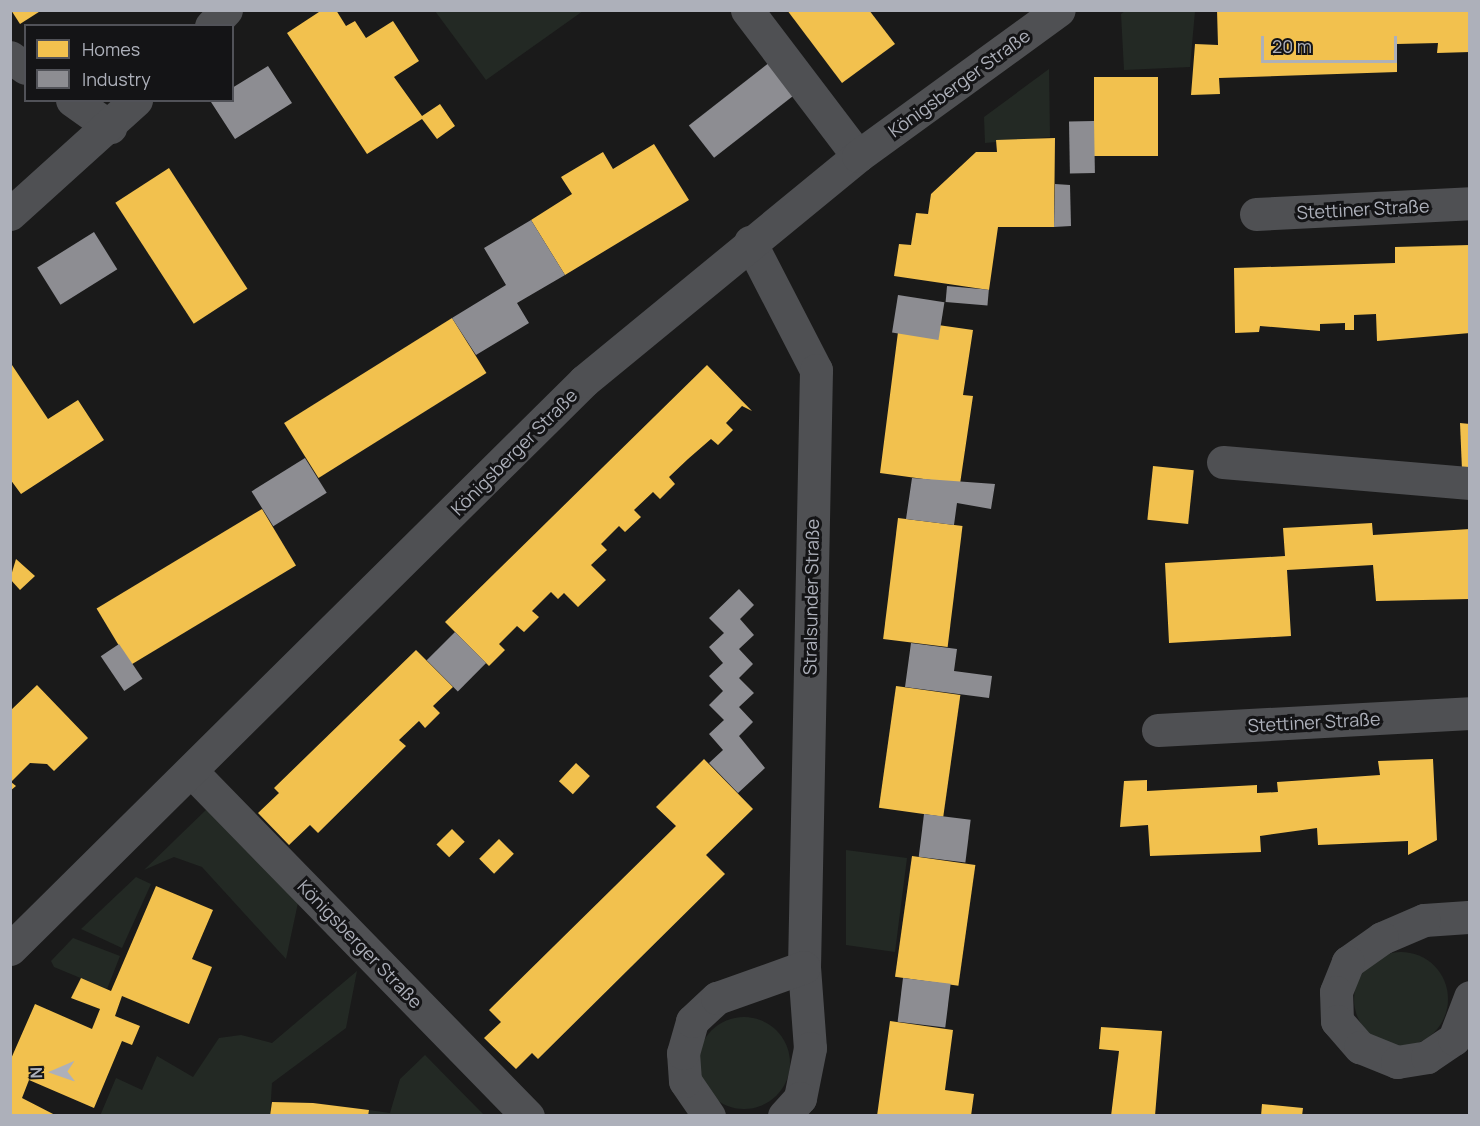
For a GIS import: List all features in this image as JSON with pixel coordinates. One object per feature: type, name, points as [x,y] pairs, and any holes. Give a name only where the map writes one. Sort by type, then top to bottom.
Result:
[{"type":"street","points":[[213,24],[226,10]]},
{"type":"street","points":[[747,10],[858,156]]},
{"type":"street","name":"Königsberger Straße","points":[[10,949],[584,381],[750,242],[858,156],[1059,10]]},
{"type":"street","points":[[10,57],[24,67]]},
{"type":"street","points":[[75,102],[110,127]]},
{"type":"street","points":[[10,214],[110,127],[134,102]]},
{"type":"street","name":"Stettiner Straße","points":[[1256,214],[1470,203]]},
{"type":"street","name":"Stralsunder Straße","points":[[750,242],[816,370],[804,967],[810,1048],[800,1098],[784,1116]]},
{"type":"street","points":[[1223,462],[1470,483]]},
{"type":"street","name":"Stettiner Straße","points":[[1158,730],[1470,713]]},
{"type":"street","name":"Königsberger Straße","points":[[192,771],[528,1116]]},
{"type":"street","points":[[1469,920],[1424,920],[1382,938],[1348,962],[1336,992],[1337,1021],[1360,1047],[1397,1062],[1417,1059],[1454,1039],[1470,998]]},
{"type":"street","points":[[709,1116],[685,1081],[683,1053],[692,1021],[717,998],[804,967]]},
{"type":"shaded area","points":[[1126,10],[1195,11],[1190,67],[1124,70],[1121,14]]},
{"type":"shaded area","points":[[435,11],[583,11],[486,80]]},
{"type":"shaded area","points":[[1049,69],[1050,137],[985,143],[984,117]]},
{"type":"shaded area","points":[[210,806],[299,898],[286,959],[202,867],[174,857],[144,870]]},
{"type":"shaded area","points":[[846,850],[907,858],[895,952],[846,945]]},
{"type":"shaded area","points":[[136,877],[151,884],[122,948],[81,929]]},
{"type":"shaded area","points":[[73,938],[120,956],[107,989],[54,967],[51,961]]},
{"type":"shaded area","points":[[1401,952],[1419,955],[1434,966],[1445,981],[1448,999],[1445,1017],[1434,1032],[1419,1043],[1401,1046],[1383,1043],[1368,1032],[1357,1017],[1354,999],[1357,981],[1368,966],[1383,955]]},
{"type":"shaded area","points":[[357,971],[346,1028],[272,1083],[270,1115],[100,1116],[116,1078],[142,1090],[157,1056],[193,1077],[219,1038],[241,1035],[272,1043]]},
{"type":"shaded area","points":[[735,1017],[753,1017],[770,1024],[783,1037],[790,1054],[790,1072],[783,1089],[770,1102],[753,1109],[735,1109],[718,1102],[705,1089],[698,1072],[698,1054],[705,1037],[718,1024]]},
{"type":"shaded area","points":[[425,1055],[484,1115],[368,1115],[369,1110],[390,1113],[400,1079]]},
{"type":"building: Homes","points":[[11,10],[42,10],[20,24]]},
{"type":"building: Homes","points":[[322,10],[336,10],[346,26],[355,21],[366,38],[393,21],[419,61],[394,77],[422,116],[440,104],[455,126],[437,139],[422,119],[367,154],[287,33]]},
{"type":"building: Homes","points":[[787,10],[869,10],[895,44],[842,83]]},
{"type":"building: Homes","points":[[1217,10],[1470,10],[1470,52],[1437,53],[1438,43],[1397,44],[1397,72],[1219,78],[1220,94],[1191,95],[1195,44],[1218,45]]},
{"type":"building: Homes","points":[[1094,77],[1158,77],[1158,156],[1094,156]]},
{"type":"building: Homes","points":[[1055,138],[1054,227],[998,227],[989,290],[894,276],[899,244],[911,245],[916,213],[928,214],[931,194],[976,152],[997,152],[996,140]]},
{"type":"building: Homes","points":[[654,144],[689,200],[565,275],[531,220],[572,194],[561,177],[603,152],[613,169]]},
{"type":"building: Homes","points":[[169,168],[247,289],[194,324],[115,203]]},
{"type":"building: Homes","points":[[1470,245],[1470,333],[1377,341],[1376,314],[1354,315],[1354,330],[1345,330],[1345,323],[1320,324],[1320,331],[1260,326],[1259,332],[1235,333],[1234,268],[1395,263],[1395,247]]},
{"type":"building: Homes","points":[[452,318],[486,373],[319,478],[284,423]]},
{"type":"building: Homes","points":[[938,325],[973,330],[963,395],[973,396],[960,484],[880,473],[898,332],[936,337]]},
{"type":"building: Homes","points":[[10,362],[48,419],[78,400],[104,440],[21,494],[10,479]]},
{"type":"building: Homes","points":[[707,365],[752,411],[742,406],[726,423],[733,430],[718,445],[711,439],[669,477],[675,484],[660,499],[653,492],[634,510],[641,517],[625,532],[619,526],[601,544],[607,550],[591,565],[606,580],[578,607],[564,593],[558,599],[551,592],[532,611],[539,617],[524,632],[517,626],[499,644],[505,650],[489,666],[445,622]]},
{"type":"building: Homes","points":[[1460,423],[1470,424],[1470,470],[1462,470]]},
{"type":"building: Homes","points":[[1153,466],[1194,470],[1188,524],[1147,520]]},
{"type":"building: Homes","points":[[262,509],[296,566],[131,665],[97,608]]},
{"type":"building: Homes","points":[[898,518],[963,526],[948,647],[883,639]]},
{"type":"building: Homes","points":[[1372,523],[1373,535],[1470,529],[1470,599],[1376,601],[1373,565],[1287,570],[1291,636],[1169,643],[1165,563],[1285,556],[1283,528]]},
{"type":"building: Homes","points":[[16,559],[35,576],[20,590],[10,579]]},
{"type":"building: Homes","points":[[416,650],[453,687],[433,706],[440,713],[425,728],[419,721],[399,740],[406,746],[318,833],[310,825],[289,845],[258,813],[279,793],[274,788]]},
{"type":"building: Homes","points":[[37,685],[88,738],[54,771],[47,764],[30,763],[11,782],[16,786],[10,791],[10,711]]},
{"type":"building: Homes","points":[[896,686],[960,695],[943,817],[879,808]]},
{"type":"building: Homes","points":[[704,759],[753,809],[706,855],[725,874],[538,1059],[532,1053],[516,1069],[484,1038],[501,1022],[489,1010],[676,826],[656,807]]},
{"type":"building: Homes","points":[[1433,759],[1437,840],[1408,855],[1408,841],[1318,845],[1317,828],[1260,836],[1261,852],[1150,856],[1148,825],[1120,827],[1124,781],[1147,780],[1147,791],[1257,785],[1257,793],[1278,792],[1277,782],[1380,775],[1378,761]]},
{"type":"building: Homes","points":[[576,763],[590,776],[573,794],[559,781]]},
{"type":"building: Homes","points":[[452,829],[465,842],[449,857],[436,845]]},
{"type":"building: Homes","points":[[499,839],[514,854],[494,874],[479,859]]},
{"type":"building: Homes","points":[[912,856],[975,865],[958,986],[895,977]]},
{"type":"building: Homes","points":[[156,886],[213,910],[192,959],[212,967],[189,1024],[122,996],[115,1016],[140,1026],[132,1045],[122,1041],[94,1108],[29,1080],[22,1098],[57,1116],[10,1116],[10,1061],[35,1004],[92,1029],[100,1009],[71,998],[81,978],[111,991]]},
{"type":"building: Homes","points":[[890,1021],[953,1030],[945,1090],[974,1094],[971,1116],[877,1116]]},
{"type":"building: Homes","points":[[1101,1027],[1162,1031],[1155,1116],[1111,1116],[1119,1051],[1099,1049]]},
{"type":"building: Homes","points":[[272,1102],[313,1103],[369,1110],[368,1116],[270,1116]]},
{"type":"building: Homes","points":[[1262,1104],[1303,1108],[1302,1116],[1261,1116]]},
{"type":"building: Industry","points":[[770,62],[795,94],[714,158],[689,125]]},
{"type":"building: Industry","points":[[268,66],[292,103],[235,139],[211,102],[234,102],[234,87]]},
{"type":"building: Industry","points":[[1069,121],[1094,121],[1095,173],[1070,173]]},
{"type":"building: Industry","points":[[1055,184],[1070,185],[1071,226],[1054,227]]},
{"type":"building: Industry","points":[[531,220],[565,275],[517,303],[529,323],[476,355],[452,318],[506,285],[484,248]]},
{"type":"building: Industry","points":[[94,232],[117,269],[60,305],[37,268]]},
{"type":"building: Industry","points":[[947,286],[989,290],[987,306],[946,302]]},
{"type":"building: Industry","points":[[898,295],[944,302],[938,340],[892,333]]},
{"type":"building: Industry","points":[[305,458],[327,493],[273,526],[252,491]]},
{"type":"building: Industry","points":[[912,478],[995,484],[991,509],[957,503],[954,525],[906,519]]},
{"type":"building: Industry","points":[[739,589],[754,605],[740,619],[754,635],[739,649],[753,664],[739,678],[754,693],[739,707],[753,722],[739,736],[765,768],[738,793],[709,763],[723,750],[709,734],[724,720],[709,705],[723,691],[709,676],[723,663],[709,647],[724,633],[709,618]]},
{"type":"building: Industry","points":[[455,632],[486,663],[458,691],[427,660]]},
{"type":"building: Industry","points":[[911,643],[957,649],[954,671],[992,676],[989,698],[905,687]]},
{"type":"building: Industry","points":[[119,644],[142,679],[124,691],[101,656]]},
{"type":"building: Industry","points":[[924,814],[971,820],[965,862],[919,857]]},
{"type":"building: Industry","points":[[903,978],[951,984],[945,1028],[898,1022]]}]
